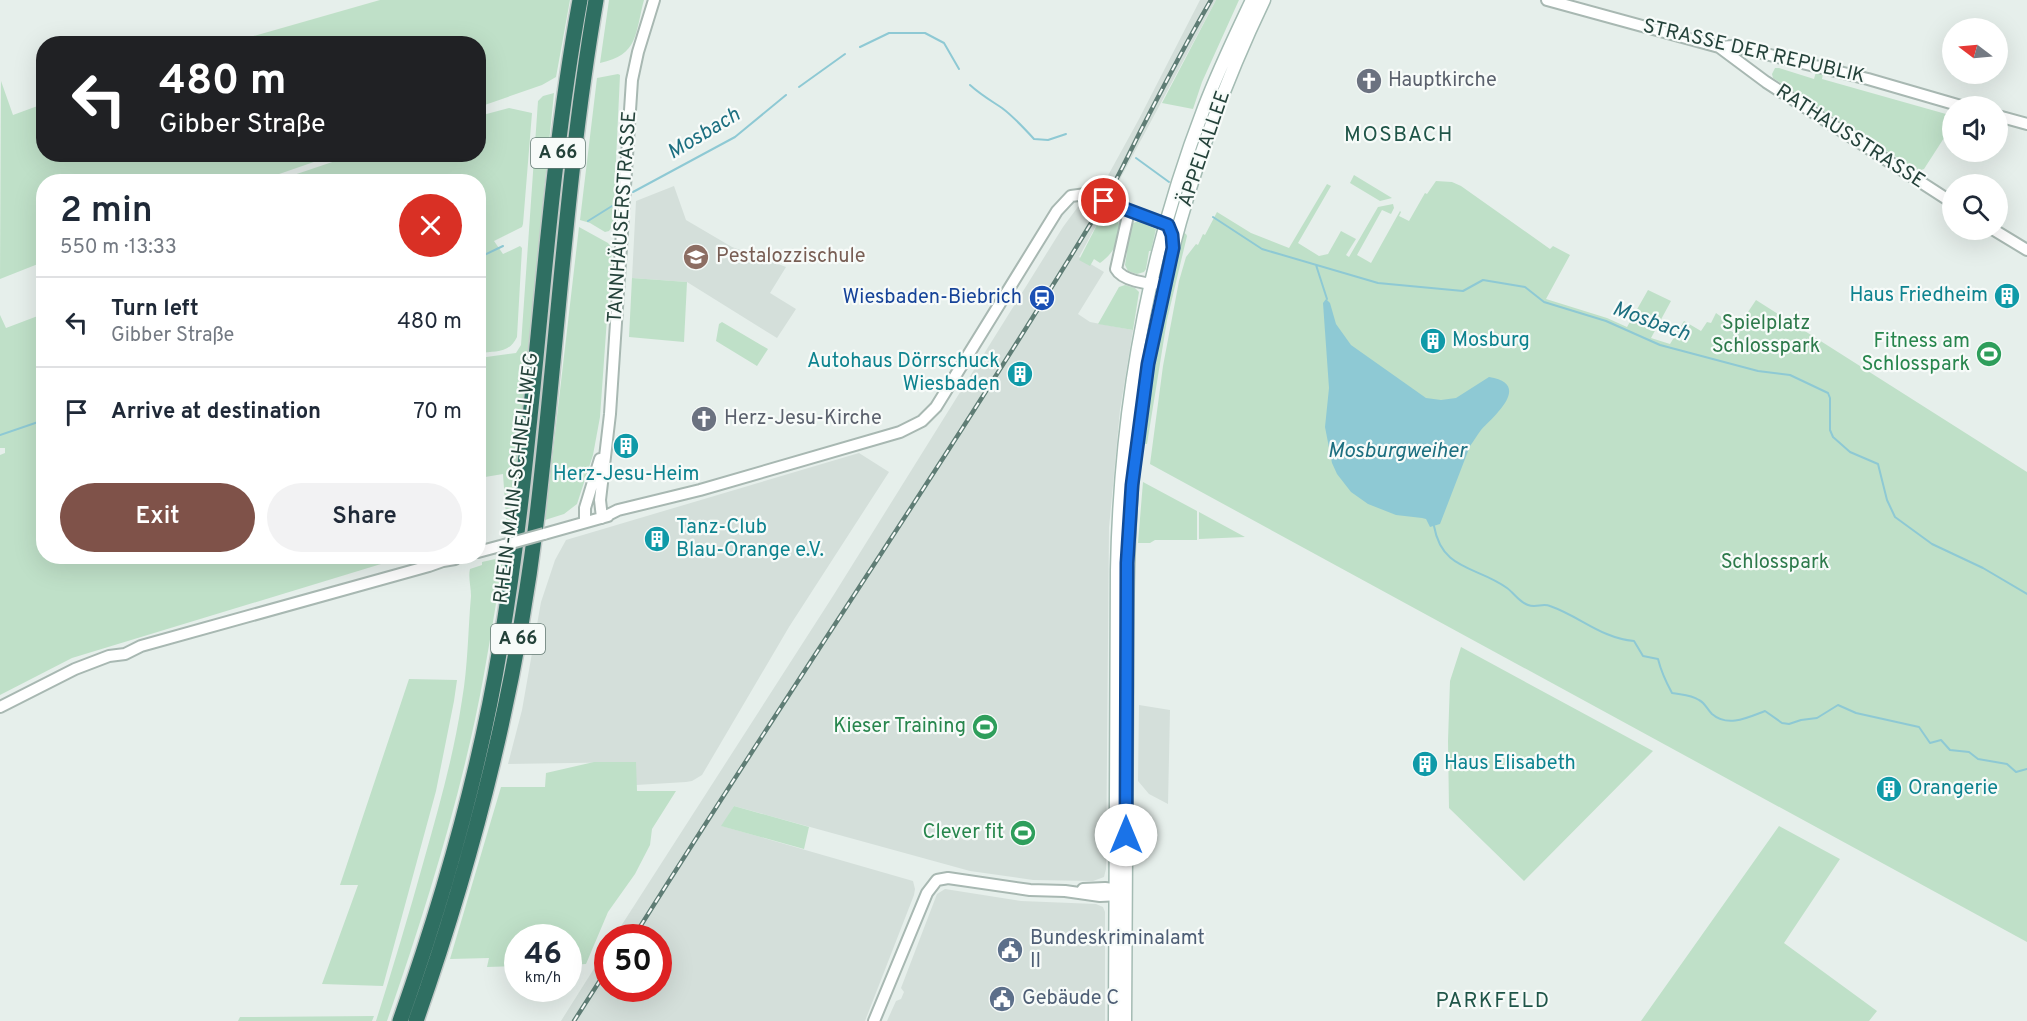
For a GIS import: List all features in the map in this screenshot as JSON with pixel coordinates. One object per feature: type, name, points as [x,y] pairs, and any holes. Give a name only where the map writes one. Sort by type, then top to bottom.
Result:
[{"type":"highway","name":"RHEIN-MAIN-SCHNELLWEG","points":[[400,1021],[422,957],[465,813],[501,647],[531,415],[570,56],[580,0]]},
{"type":"highway","name":"RHEIN-MAIN-SCHNELLWEG","points":[[416,1021],[457,901],[481,816],[514,665],[535,526],[581,92],[596,0]]},
{"type":"main road","name":"ÄPPELALLEE","points":[[1125,1021],[1118,892],[1119,504],[1125,437],[1133,374],[1150,283],[1185,161],[1225,57],[1252,0]]},
{"type":"main road","name":"ÄPPELALLEE","points":[[1115,1021],[1127,563],[1140,417],[1153,338],[1173,248],[1210,129],[1241,50],[1264,0]]},
{"type":"street","name":"TANNHÄUSERSTRASSE","points":[[604,517],[600,500],[607,437],[632,80],[654,0]]},
{"type":"street","name":"STRASSE DER REPUBLIK","points":[[1546,0],[1719,47],[1733,46],[1821,67],[1942,101]]},
{"type":"street","name":"RATHAUSSTRASSE","points":[[1719,47],[1766,82],[1942,196]]},
{"type":"street","points":[[2008,119],[2027,124]]},
{"type":"street","points":[[486,550],[604,517],[618,510],[651,503],[909,429],[929,416],[936,407],[1057,210],[1065,200],[1076,194],[1086,194],[1167,225],[1171,230],[1173,248]]},
{"type":"street","points":[[1129,211],[1116,269],[1122,276],[1150,283],[1165,280]]},
{"type":"street","points":[[2008,238],[2027,250]]},
{"type":"street","name":"TANNHÄUSERSTRASSE","points":[[585,522],[586,502],[607,437]]},
{"type":"street","points":[[0,707],[68,672],[110,656],[123,648],[136,648],[436,564]]},
{"type":"street","points":[[874,1021],[927,893],[938,880],[948,878],[1003,887],[1118,892]]},
{"type":"shaded area","points":[[1200,0],[1216,0],[1111,196],[1100,190]]},
{"type":"shaded area","name":"Pestalozzischule","points":[[674,186],[686,220],[732,247],[786,267],[770,293],[796,309],[777,338],[687,282],[632,278],[636,201]]},
{"type":"shaded area","points":[[1080,204],[1103,213],[1079,257],[1104,272],[1078,314],[1090,322],[1133,330],[1120,410],[1109,528],[1106,869],[1104,877],[1093,881],[1033,880],[970,871],[734,806],[722,826],[913,881],[914,895],[865,1021],[561,1021],[573,1002],[582,1002],[582,988],[594,969],[594,1002],[672,1002],[672,924],[622,924],[833,596],[1063,227]]},
{"type":"shaded area","points":[[859,453],[889,472],[789,627],[702,775],[686,782],[636,785],[635,762],[508,764],[522,710],[541,602],[555,560],[566,540]]},
{"type":"shaded area","points":[[1139,705],[1170,710],[1168,804],[1149,794],[1138,781]]},
{"type":"shaded area","name":"Bundeskriminalamt II","points":[[945,889],[1021,901],[1096,904],[1103,907],[1105,912],[1105,1021],[887,1021],[896,1001],[901,999],[904,992],[901,988],[937,894]]},
{"type":"green space","points":[[380,0],[570,0],[556,77],[542,85],[486,105],[486,36],[254,36]]},
{"type":"green space","points":[[609,0],[644,0],[636,32],[629,48],[613,59],[600,63]]},
{"type":"green space","points":[[1216,0],[1239,0],[1202,82],[1193,109],[1162,103]]},
{"type":"green space","points":[[1775,68],[1779,68],[1814,79],[1816,72],[1823,74],[1822,79],[1942,113],[1942,141],[1924,169],[1918,171],[1773,78]]},
{"type":"green space","points":[[620,75],[613,225],[609,231],[605,232],[580,220],[597,78]]},
{"type":"green space","points":[[1,81],[13,115],[36,107],[36,162],[314,162],[279,174],[36,174],[36,265],[0,279]]},
{"type":"green space","points":[[554,93],[515,480],[509,530],[507,530],[503,474],[486,477],[486,357],[516,353],[521,345],[538,101],[543,96]]},
{"type":"green space","points":[[509,108],[532,113],[523,224],[522,227],[494,241],[503,254],[520,246],[522,248],[517,337],[506,349],[486,353],[486,174],[297,174],[332,162],[486,162],[486,114]]},
{"type":"green space","points":[[1354,175],[1392,198],[1380,201],[1350,183]]},
{"type":"green space","name":"Schlosspark","points":[[1436,181],[1452,182],[1461,186],[1550,249],[1553,246],[1570,255],[1546,299],[1607,318],[1627,327],[1648,290],[1671,301],[1651,338],[1670,344],[1684,321],[1701,331],[1707,322],[1711,323],[1716,313],[1731,324],[1728,329],[1734,333],[1756,300],[2027,472],[2027,942],[1150,464],[1163,366],[1179,281],[1186,257],[1196,244],[1198,245],[1203,234],[1205,235],[1217,212],[1251,233],[1289,248],[1327,184],[1331,186],[1298,243],[1319,256],[1328,254],[1341,231],[1356,239],[1346,255],[1349,257],[1378,207],[1393,204],[1391,214],[1382,210],[1357,255],[1371,263],[1400,211],[1399,216],[1409,221],[1425,193],[1427,194]]},
{"type":"green space","points":[[1103,213],[1117,219],[1119,238],[1114,249],[1105,259],[1100,263],[1094,259],[1090,266],[1079,260]]},
{"type":"green space","points":[[1138,221],[1156,229],[1146,269],[1137,274],[1128,271],[1125,265],[1127,252],[1125,251],[1131,224]]},
{"type":"green space","points":[[579,227],[608,243],[612,248],[600,417],[593,455],[577,504],[564,514],[545,520]]},
{"type":"green space","points":[[1182,232],[1187,236],[1167,320],[1147,444],[1141,444],[1152,367]]},
{"type":"green space","points":[[632,278],[687,282],[684,342],[629,337]]},
{"type":"green space","points":[[1125,285],[1139,292],[1133,330],[1098,324],[1119,287]]},
{"type":"green space","points":[[0,315],[6,328],[36,317],[36,564],[381,564],[72,658],[0,695],[0,455],[5,453],[5,448],[0,448]]},
{"type":"green space","points":[[722,322],[768,349],[757,366],[716,341],[719,324]]},
{"type":"green space","points":[[1143,482],[1197,511],[1197,540],[1155,540],[1150,543],[1138,543]]},
{"type":"green space","points":[[1199,512],[1245,537],[1199,539]]},
{"type":"green space","points":[[504,557],[484,674],[465,761],[429,893],[387,1021],[376,1021],[430,840],[455,740],[467,661],[471,596],[470,569],[486,564],[486,561]]},
{"type":"green space","points":[[1461,647],[1653,751],[1524,881],[1449,808],[1450,681]]},
{"type":"green space","points":[[409,679],[457,680],[436,791],[383,986],[322,984],[358,885],[340,885]]},
{"type":"green space","points":[[594,762],[636,762],[637,791],[676,791],[652,829],[650,845],[635,874],[608,912],[603,924],[594,924],[594,945],[586,964],[582,964],[582,924],[504,924],[504,966],[487,967],[489,958],[450,959],[501,787],[545,787],[546,773]]},
{"type":"green space","points":[[734,806],[809,827],[804,849],[721,826]]},
{"type":"green space","points":[[1779,826],[1840,859],[1784,943],[1877,1011],[1869,1021],[1641,1021]]},
{"type":"green space","points":[[374,1016],[372,1021],[238,1021],[240,1017]]},
{"type":"water","name":"Mosburgweiher","points":[[1326,299],[1330,303],[1336,324],[1351,345],[1426,398],[1441,400],[1456,398],[1489,377],[1502,381],[1508,386],[1509,393],[1501,408],[1470,446],[1440,524],[1430,527],[1426,519],[1396,515],[1368,504],[1351,492],[1337,474],[1332,463],[1325,427],[1329,388],[1323,303]]},
{"type":"waterway","name":"Mosbach","points":[[860,47],[889,33],[925,33],[944,43],[959,69]]},
{"type":"waterway","name":"Mosbach","points":[[799,87],[845,54]]},
{"type":"waterway","name":"Mosbach","points":[[970,85],[1006,111],[1034,139],[1048,140],[1066,134]]},
{"type":"waterway","name":"Mosbach","points":[[633,192],[735,137],[786,95]]},
{"type":"waterway","name":"Mosbach","points":[[1136,158],[1169,182]]},
{"type":"waterway","name":"Mosbach","points":[[588,221],[612,206]]},
{"type":"waterway","name":"Mosbach","points":[[1213,217],[1262,249],[1378,283],[1463,291],[1483,280],[1525,287],[1544,302],[1606,321],[1660,345],[1758,371],[1790,375],[1828,393],[1830,430],[1833,437],[1850,452],[1878,464],[1887,500],[1895,517],[1932,544],[1983,568],[2027,594]]},
{"type":"waterway","name":"Mosbach","points":[[486,254],[503,246]]},
{"type":"waterway","points":[[1316,265],[1327,299]]},
{"type":"waterway","name":"Mosbach","points":[[0,435],[36,423]]},
{"type":"waterway","points":[[1434,526],[1438,541],[1453,560],[1496,581],[1525,604],[1550,606],[1601,632],[1634,641],[1643,656],[1658,659],[1672,693],[1696,698],[1718,718],[1732,721],[1765,711],[1782,723],[1789,724],[1817,718],[1838,705],[1856,713],[1919,727],[1930,743],[1941,740],[1950,750],[1969,752],[1978,759],[2007,764],[2016,772],[2027,769]]},
{"type":"railway","points":[[642,924],[1045,298],[1107,196],[1211,0]]},
{"type":"railway","points":[[574,1021],[594,990]]},
{"type":"place","name":"Hauptkirche","points":[[1369,81]]},
{"type":"place","name":"Pestalozzischule","points":[[696,257]]},
{"type":"place","name":"Haus Friedheim","points":[[2007,296]]},
{"type":"place","name":"Wiesbaden-Biebrich","points":[[1042,298]]},
{"type":"place","name":"Mosburg","points":[[1433,341]]},
{"type":"place","name":"Fitness am Schlosspark","points":[[1989,354]]},
{"type":"place","name":"Autohaus Dörrschuck Wiesbaden","points":[[1020,374]]},
{"type":"place","name":"Herz-Jesu-Kirche","points":[[704,419]]},
{"type":"place","name":"Herz-Jesu-Heim","points":[[626,446]]},
{"type":"place","name":"Tanz-Club Blau-Orange e.V.","points":[[657,539]]},
{"type":"place","name":"Kieser Training","points":[[985,727]]},
{"type":"place","name":"Haus Elisabeth","points":[[1425,764]]},
{"type":"place","name":"Orangerie","points":[[1889,789]]},
{"type":"place","name":"Clever fit","points":[[1023,833]]},
{"type":"place","name":"Bundeskriminalamt II","points":[[1010,950]]},
{"type":"place","name":"Gebäude C","points":[[1002,999]]},
{"type":"district","name":"MOSBACH","points":[[1399,135]]},
{"type":"district","name":"PARKFELD","points":[[1493,1001]]},
{"type":"route","points":[[1104,201],[1168,225],[1173,240],[1148,364],[1132,485],[1127,563],[1126,835]]},
{"type":"park label","name":"Spielplatz Schlosspark","points":[[1766,336]]}]
